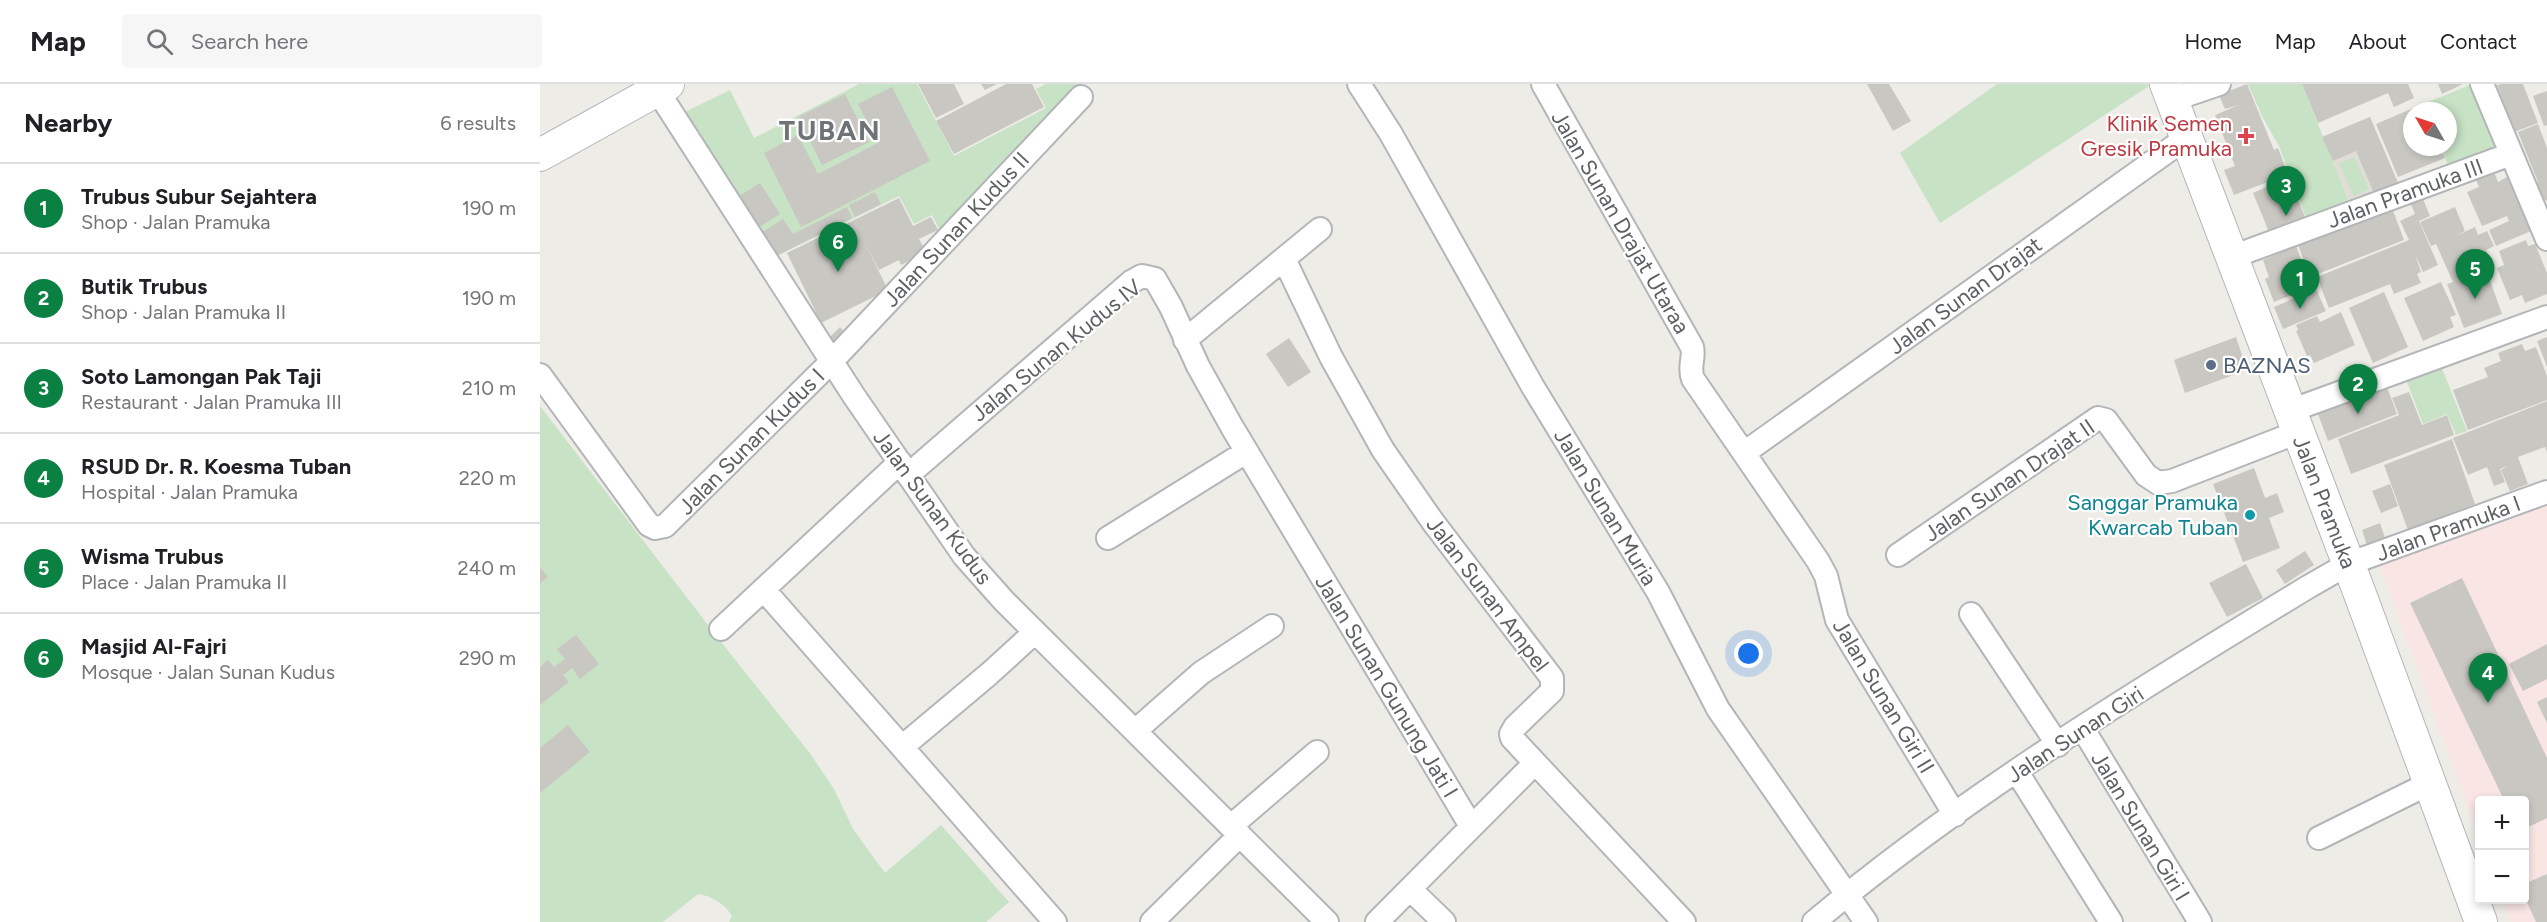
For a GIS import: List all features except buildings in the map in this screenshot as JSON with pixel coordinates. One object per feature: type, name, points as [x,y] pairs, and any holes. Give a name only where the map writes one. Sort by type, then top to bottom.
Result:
[{"type":"main road","points":[[540,155],[648,90]]},
{"type":"main road","name":"Jalan Pramuka","points":[[2169,92],[2481,922]]},
{"type":"street","name":"Jalan Sunan Muria","points":[[1359,84],[1391,134],[1533,387],[1658,592],[1718,709],[1866,922]]},
{"type":"street","name":"Jalan Sunan Drajat Utaraa","points":[[1543,84],[1692,346],[1690,370],[1693,379],[1744,453]]},
{"type":"street","points":[[2169,92],[2219,84]]},
{"type":"street","points":[[2482,84],[2547,239]]},
{"type":"street","name":"Jalan Sunan Kudus","points":[[648,90],[973,568],[1327,922]]},
{"type":"street","name":"Jalan Sunan Kudus II","points":[[831,361],[1081,97]]},
{"type":"street","name":"Jalan Sunan Drajat","points":[[1744,453],[2186,138]]},
{"type":"street","name":"Jalan Pramuka III","points":[[2232,257],[2511,154]]},
{"type":"street","points":[[1185,340],[1320,229]]},
{"type":"street","name":"Jalan Sunan Ampel","points":[[1284,259],[1345,383],[1383,450],[1433,522],[1552,678],[1552,691],[1519,723],[1511,734],[1514,741],[1684,922]]},
{"type":"street","name":"Jalan Sunan Kudus IV","points":[[904,468],[1136,279],[1147,276],[1158,282],[1214,396],[1303,547]]},
{"type":"street","points":[[2294,422],[2547,317]]},
{"type":"street","name":"Jalan Sunan Kudus I","points":[[540,375],[649,525],[659,528],[671,521],[831,361]]},
{"type":"street","name":"Jalan Sunan Drajat II","points":[[1898,555],[2098,418],[2106,420],[2146,475],[2158,483],[2172,481],[2294,422]]},
{"type":"street","points":[[1108,538],[1246,452]]},
{"type":"street","name":"Jalan Sunan Giri II","points":[[1744,453],[1818,561],[1826,576],[1834,613],[1840,626],[1955,815]]},
{"type":"street","points":[[721,629],[904,468]]},
{"type":"street","name":"Jalan Pramuka I","points":[[2348,564],[2547,492]]},
{"type":"street","name":"Jalan Sunan Gunung Jati I","points":[[1303,547],[1471,826]]},
{"type":"street","name":"Jalan Sunan Giri","points":[[1814,922],[1846,895],[2017,772],[2248,624],[2348,564]]},
{"type":"street","points":[[764,590],[1055,922]]},
{"type":"street","points":[[1971,614],[2058,745]]},
{"type":"street","points":[[1136,731],[1201,673],[1272,626]]},
{"type":"street","points":[[902,747],[1035,632]]},
{"type":"street","name":"Jalan Sunan Giri I","points":[[2083,729],[2200,922]]},
{"type":"street","points":[[1157,920],[1235,831],[1317,752]]},
{"type":"street","points":[[1377,922],[1535,763]]},
{"type":"street","points":[[2017,772],[2111,922]]},
{"type":"street","points":[[2319,838],[2430,783]]},
{"type":"street","points":[[1410,889],[1444,922]]},
{"type":"shaded area","points":[[2370,117],[2398,183],[2350,203],[2322,137]]},
{"type":"shaded area","points":[[2547,501],[2547,922],[2511,922],[2504,904],[2529,904],[2529,796],[2475,796],[2475,827],[2379,564]]},
{"type":"green space","points":[[859,84],[917,84],[954,156],[1046,108],[1036,89],[1046,84],[1083,84],[943,236],[932,215],[914,224],[899,196],[773,258],[681,114],[730,90],[754,138]]},
{"type":"green space","points":[[1997,84],[2148,84],[2149,86],[1940,223],[1900,153]]},
{"type":"green space","points":[[2248,84],[2302,84],[2349,202],[2306,218],[2279,146]]},
{"type":"green space","points":[[2470,85],[2496,149],[2449,168],[2444,156],[2457,156],[2457,102],[2428,102]]},
{"type":"green space","points":[[2354,157],[2369,189],[2354,196],[2339,163]]},
{"type":"green space","points":[[2441,366],[2467,431],[2456,435],[2447,414],[2423,424],[2406,379]]},
{"type":"green space","points":[[540,406],[721,642],[809,752],[834,789],[853,829],[885,873],[941,825],[1009,902],[986,922],[729,922],[732,916],[722,904],[698,894],[663,922],[540,922]]},
{"type":"place","name":"Klinik Semen Gresik Pramuka","points":[[2246,136]]},
{"type":"place","name":"Soto Lamongan Pak Taji","points":[[2286,216]]},
{"type":"place","name":"Masjid Al-Fajri","points":[[838,272]]},
{"type":"place","name":"Wisma Trubus","points":[[2475,299]]},
{"type":"place","name":"Trubus Subur Sejahtera","points":[[2300,309]]},
{"type":"place","name":"BAZNAS","points":[[2211,365]]},
{"type":"place","name":"Butik Trubus","points":[[2358,414]]},
{"type":"place","name":"Sanggar Pramuka Kwarcab Tuban","points":[[2250,515]]},
{"type":"place","name":"RSUD Dr. R. Koesma Tuban","points":[[2488,703]]},
{"type":"district","name":"TUBAN","points":[[830,130]]}]
